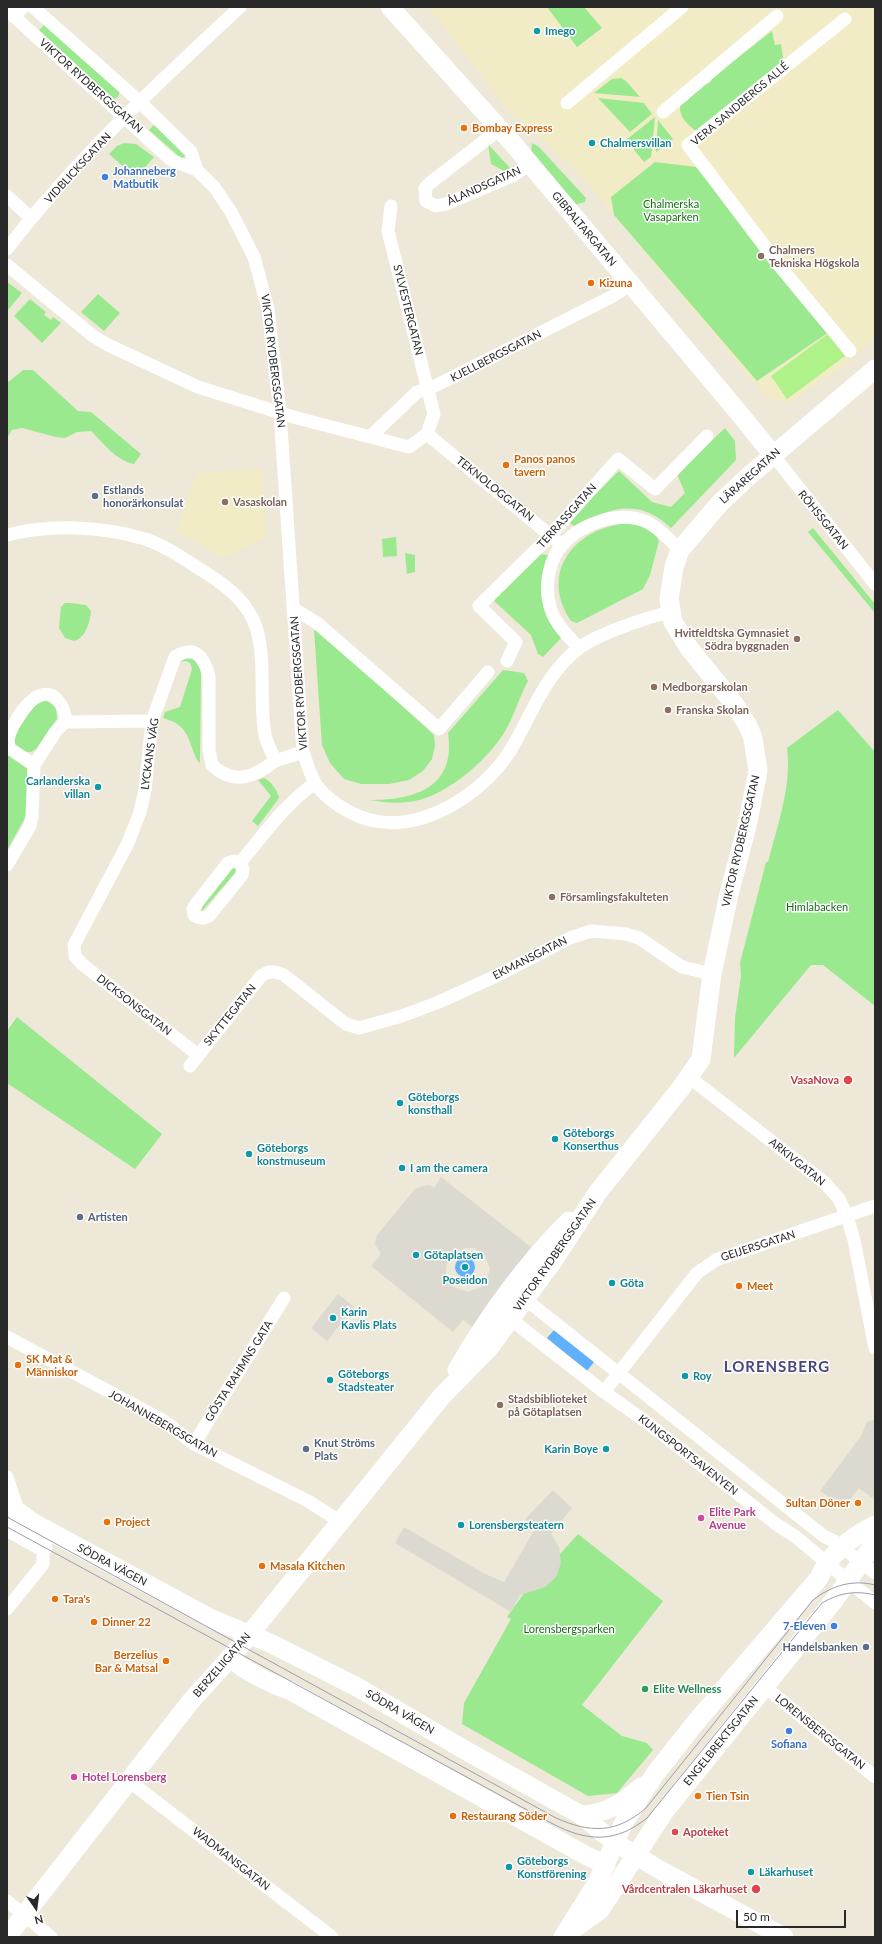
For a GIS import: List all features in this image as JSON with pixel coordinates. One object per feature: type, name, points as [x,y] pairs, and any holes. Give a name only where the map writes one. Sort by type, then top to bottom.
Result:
[{"type":"street","name":"VIKTOR RYDBERGSGATAN","points":[[33,7],[139,101],[191,152],[197,170]]},
{"type":"street","name":"VIDBLICKSGATAN","points":[[7,249],[31,218],[139,101],[240,7]]},
{"type":"street","name":"GIBRALTARGATAN","points":[[390,7],[530,164],[739,413],[772,456]]},
{"type":"street","points":[[567,103],[682,7]]},
{"type":"street","name":"VIKTOR RYDBERGSGATAN","points":[[15,11],[170,159],[197,170],[215,188],[231,212],[254,257],[268,308],[280,413],[304,752],[315,783],[332,800],[348,811],[364,819],[376,822],[411,821],[444,810],[479,786],[500,763],[510,751],[546,684],[579,648],[620,629],[656,615],[671,612],[674,622],[689,648],[734,705],[748,726],[756,753],[756,782],[747,826],[729,894],[712,974],[701,1060],[598,1192],[540,1250],[521,1290],[504,1314]]},
{"type":"street","points":[[663,112],[777,16]]},
{"type":"street","name":"VERA SANDBERGS ALLÉ","points":[[845,19],[688,145],[778,264],[850,351]]},
{"type":"street","name":"ÅLANDSGATAN","points":[[500,129],[430,183],[425,188],[426,201],[436,206],[446,204],[514,175],[530,164]]},
{"type":"street","points":[[7,196],[31,218]]},
{"type":"street","name":"SYLVESTERGATAN","points":[[391,206],[388,231],[434,414],[427,434]]},
{"type":"street","points":[[7,265],[92,336],[198,388],[280,413],[409,447],[427,434]]},
{"type":"street","name":"KJELLBERGSGATAN","points":[[371,436],[417,392],[428,389],[611,297],[630,285]]},
{"type":"street","name":"LÄRAREGATAN","points":[[671,612],[670,588],[680,550],[720,503],[772,456],[875,369]]},
{"type":"street","name":"TEKNOLOGGATAN","points":[[427,434],[562,545]]},
{"type":"street","name":"TERRASSGATAN","points":[[507,661],[516,642],[479,606],[550,535],[618,459],[655,490],[707,436]]},
{"type":"street","name":"RÖHSSGATAN","points":[[772,456],[875,584]]},
{"type":"street","points":[[579,648],[557,622],[549,604],[548,594],[550,568],[562,545],[581,530],[594,524],[609,518],[628,518],[647,522],[656,528],[680,550]]},
{"type":"street","points":[[7,535],[20,531],[59,528],[110,531],[144,539],[178,556],[227,587],[247,609],[256,630],[260,646],[265,735],[275,761]]},
{"type":"street","points":[[293,608],[317,624],[439,729],[488,672]]},
{"type":"street","name":"LYCKANS VÄG","points":[[74,952],[74,945],[128,843],[140,812],[145,790],[152,721],[173,660],[183,652],[193,652],[200,655],[204,662],[209,676],[209,750],[211,763],[224,774],[238,778],[253,774],[275,761],[304,752]]},
{"type":"street","points":[[34,765],[9,748],[8,737],[18,718],[32,699],[44,694],[51,695],[61,704],[67,722]]},
{"type":"street","points":[[7,865],[30,826],[32,816],[34,765],[56,731],[63,724],[67,722],[152,721]]},
{"type":"street","points":[[240,862],[292,801],[315,783]]},
{"type":"street","name":"EKMANSGATAN","points":[[274,971],[284,975],[346,1024],[352,1027],[363,1028],[402,1016],[496,976],[570,938],[591,931],[626,934],[639,938],[682,967],[712,974]]},
{"type":"street","name":"DICKSONSGATAN","points":[[74,952],[82,964],[194,1060]]},
{"type":"street","name":"SKYTTEGATAN","points":[[194,1060],[261,976],[268,972],[274,971]]},
{"type":"street","name":"ARKIVGATAN","points":[[689,1077],[825,1183],[838,1199],[847,1216],[854,1240],[875,1348]]},
{"type":"street","name":"GEIJERSGATAN","points":[[604,1392],[697,1273],[716,1260],[875,1206]]},
{"type":"street","name":"KUNGSPORTSAVENYEN","points":[[521,1290],[620,1373],[824,1537],[834,1540],[868,1567]]},
{"type":"street","name":"GÖSTA RAHMNS GATA","points":[[194,1444],[284,1298]]},
{"type":"street","name":"KUNGSPORTSAVENYEN","points":[[504,1314],[604,1392],[645,1421],[776,1524],[796,1536],[848,1582],[875,1603]]},
{"type":"street","name":"BERZELIIGATAN","points":[[7,1937],[191,1701],[249,1634],[442,1396],[476,1337],[504,1314]]},
{"type":"street","name":"JOHANNEBERGSGATAN","points":[[7,1337],[164,1421],[194,1444],[308,1501],[341,1522]]},
{"type":"street","points":[[7,1477],[12,1507]]},
{"type":"street","name":"SÖDRA VÄGEN","points":[[12,1507],[32,1522],[198,1612],[299,1657],[358,1687],[463,1749],[581,1815],[614,1842],[635,1855],[784,1937]]},
{"type":"street","name":"ENGELBREKTSGATAN","points":[[563,1936],[597,1883],[623,1824],[655,1774],[696,1722],[819,1578],[826,1563],[858,1534],[875,1525]]},
{"type":"street","points":[[7,1527],[43,1547],[43,1564],[7,1609]]},
{"type":"street","name":"ENGELBREKTSGATAN","points":[[563,1936],[600,1910],[664,1812],[848,1582],[868,1567],[875,1542]]},
{"type":"street","points":[[229,1658],[263,1681],[292,1691],[585,1855],[606,1865]]},
{"type":"street","name":"LORENSBERGSGATAN","points":[[765,1687],[875,1776]]},
{"type":"street","name":"ENGELBREKTSGATAN","points":[[581,1815],[600,1813],[622,1802],[655,1774]]},
{"type":"street","name":"WADMANSGATAN","points":[[129,1781],[332,1937]]},
{"type":"street","points":[[7,1901],[51,1937]]},
{"type":"shaded area","name":"Chalmers Tekniska Högskola","points":[[428,7],[875,7],[875,336],[848,363],[789,403],[766,397],[581,176],[505,106]]},
{"type":"shaded area","name":"Vasaskolan","points":[[262,469],[266,537],[223,558],[176,531],[197,473]]},
{"type":"shaded area","name":"Götaplatsen","points":[[441,1177],[531,1247],[475,1329],[463,1320],[453,1332],[371,1266],[381,1254],[375,1244],[377,1235],[415,1189],[430,1185],[434,1188]],"holes":[[[467,1248],[474,1248],[485,1256],[490,1269],[486,1282],[481,1287],[468,1292],[454,1287],[446,1274],[446,1266],[453,1253]]]},
{"type":"shaded area","name":"Karin Kavlis Plats","points":[[338,1294],[354,1307],[327,1341],[311,1328]]},
{"type":"shaded area","points":[[875,1419],[875,1494],[872,1498],[859,1488],[844,1507],[820,1491],[861,1436],[867,1422]]},
{"type":"shaded area","points":[[553,1490],[572,1508],[551,1534],[559,1547],[561,1563],[556,1577],[545,1587],[520,1595],[511,1612],[395,1543],[404,1527],[483,1573],[504,1582],[536,1527],[525,1519]]},
{"type":"green space","points":[[547,7],[584,7],[602,28],[577,47]]},
{"type":"green space","points":[[45,24],[120,91],[118,97],[114,99],[39,30]]},
{"type":"green space","points":[[772,31],[775,45],[781,44],[784,65],[700,133],[685,121],[681,113],[681,104],[689,100],[686,100],[707,82],[708,84],[712,80],[708,81]]},
{"type":"green space","points":[[621,78],[626,81],[640,97],[594,93],[612,79]]},
{"type":"green space","points":[[598,98],[644,103],[652,114],[630,132]]},
{"type":"green space","points":[[655,117],[651,157],[644,162],[626,140]]},
{"type":"green space","points":[[658,120],[673,139],[656,152]]},
{"type":"green space","points":[[155,124],[186,155],[182,159],[149,130]]},
{"type":"green space","points":[[124,143],[136,144],[154,157],[136,178],[109,154],[117,146]]},
{"type":"green space","points":[[532,143],[539,147],[586,198],[585,202],[575,205],[531,152]]},
{"type":"green space","points":[[488,144],[510,168],[504,171],[491,164]]},
{"type":"green space","name":"Chalmerska Vasaparken","points":[[655,162],[696,167],[829,332],[757,381],[614,215],[611,197]]},
{"type":"green space","points":[[7,282],[22,293],[8,310],[7,309]]},
{"type":"green space","points":[[98,294],[120,313],[104,331],[81,312]]},
{"type":"green space","points":[[30,299],[46,312],[44,315],[51,320],[53,317],[61,323],[42,343],[14,316]]},
{"type":"green space","points":[[828,334],[845,356],[787,399],[771,376]]},
{"type":"green space","points":[[23,370],[33,370],[78,411],[91,412],[141,454],[134,464],[116,455],[91,431],[77,432],[65,438],[22,428],[12,430],[7,438],[7,383]]},
{"type":"green space","points":[[725,428],[735,441],[736,460],[671,528],[659,518],[647,512],[636,509],[624,509],[600,514],[574,526],[570,523],[570,519],[619,471],[652,502],[671,507],[685,493],[677,474]]},
{"type":"green space","points":[[629,523],[647,528],[657,536],[659,541],[650,575],[643,589],[577,623],[571,621],[562,603],[559,585],[561,569],[568,555],[579,543],[593,533],[610,526]]},
{"type":"green space","points":[[813,528],[875,604],[875,613],[808,532]]},
{"type":"green space","points":[[396,537],[397,556],[383,557],[382,539]]},
{"type":"green space","points":[[405,553],[415,555],[415,572],[407,574]]},
{"type":"green space","points":[[538,554],[549,555],[546,570],[563,636],[543,657],[538,654],[531,635],[493,600]]},
{"type":"green space","points":[[65,603],[86,605],[91,611],[87,629],[82,637],[74,641],[65,638],[59,628],[61,607]]},
{"type":"green space","points":[[318,629],[434,735],[435,746],[432,759],[423,771],[409,780],[389,784],[361,784],[344,779],[330,763],[322,745],[314,630]]},
{"type":"green space","points":[[186,658],[197,662],[201,673],[200,763],[197,760],[189,739],[183,729],[178,724],[163,718],[165,712],[180,707],[192,669],[190,663],[186,661],[179,662]]},
{"type":"green space","points":[[503,670],[524,673],[528,681],[504,733],[488,754],[478,764],[467,774],[443,790],[419,800],[394,803],[370,800],[403,797],[417,793],[429,787],[439,778],[446,766],[449,751],[448,733]]},
{"type":"green space","points":[[46,700],[56,707],[57,719],[37,748],[31,752],[23,750],[15,745],[13,737],[35,705]]},
{"type":"green space","name":"Himlabacken","points":[[838,710],[875,752],[875,1006],[823,965],[811,965],[734,1058],[735,1018],[741,976],[740,963],[766,862],[768,862],[769,859],[780,818],[788,776],[787,748]]},
{"type":"green space","points":[[7,752],[29,769],[26,816],[7,850]]},
{"type":"green space","points":[[264,778],[273,786],[279,798],[258,826],[252,821],[271,796],[258,780]]},
{"type":"green space","points":[[235,867],[236,872],[202,911],[202,907]]},
{"type":"green space","points":[[17,1017],[162,1134],[135,1169],[7,1083],[7,1031]]},
{"type":"green space","name":"Lorensbergsparken","points":[[578,1534],[663,1601],[582,1705],[622,1736],[647,1743],[653,1750],[617,1793],[588,1796],[462,1724],[464,1703],[511,1619],[507,1617],[522,1596]]},
{"type":"water","points":[[461,1257],[469,1257],[475,1263],[475,1271],[469,1277],[461,1277],[455,1271],[455,1263]]},
{"type":"water","points":[[554,1330],[594,1362],[587,1371],[547,1338]]},
{"type":"tram line","points":[[7,1517],[556,1818],[568,1823],[592,1828],[613,1827],[624,1823],[635,1817],[646,1808],[813,1600],[827,1591],[850,1583],[866,1583],[875,1585]]},
{"type":"tram line","points":[[7,1527],[553,1824],[566,1830],[590,1837],[613,1836],[624,1832],[647,1818],[822,1603],[847,1593],[868,1593],[875,1595]]},
{"type":"place","name":"Imego","points":[[537,31]]},
{"type":"place","name":"Bombay Express","points":[[464,128]]},
{"type":"place","name":"Chalmersvillan","points":[[592,143]]},
{"type":"place","name":"Johanneberg Matbutik","points":[[105,177]]},
{"type":"place","name":"Chalmers Tekniska Högskola","points":[[761,256]]},
{"type":"place","name":"Kizuna","points":[[591,283]]},
{"type":"place","name":"Panos panos tavern","points":[[506,465]]},
{"type":"place","name":"Estlands honorärkonsulat","points":[[95,496]]},
{"type":"place","name":"Vasaskolan","points":[[225,502]]},
{"type":"place","name":"Hvitfeldtska Gymnasiet Södra byggnaden","points":[[797,639]]},
{"type":"place","name":"Medborgarskolan","points":[[654,687]]},
{"type":"place","name":"Franska Skolan","points":[[668,710]]},
{"type":"place","name":"Carlanderska villan","points":[[98,787]]},
{"type":"place","name":"Församlingsfakulteten","points":[[552,897]]},
{"type":"place","name":"VasaNova","points":[[848,1080]]},
{"type":"place","name":"Göteborgs konsthall","points":[[400,1103]]},
{"type":"place","name":"Göteborgs Konserthus","points":[[555,1139]]},
{"type":"place","name":"Göteborgs konstmuseum","points":[[249,1154]]},
{"type":"place","name":"I am the camera","points":[[402,1168]]},
{"type":"place","name":"Artisten","points":[[80,1217]]},
{"type":"place","name":"Götaplatsen","points":[[416,1255]]},
{"type":"place","name":"Poseidon","points":[[465,1267]]},
{"type":"place","name":"Göta","points":[[612,1283]]},
{"type":"place","name":"Meet","points":[[739,1286]]},
{"type":"place","name":"Karin Kavlis Plats","points":[[333,1318]]},
{"type":"place","name":"SK Mat & Människor","points":[[18,1365]]},
{"type":"place","name":"Roy","points":[[685,1376]]},
{"type":"place","name":"Göteborgs Stadsteater","points":[[330,1380]]},
{"type":"place","name":"Stadsbiblioteket på Götaplatsen","points":[[500,1405]]},
{"type":"place","name":"Knut Ströms Plats","points":[[306,1449]]},
{"type":"place","name":"Karin Boye","points":[[606,1449]]},
{"type":"place","name":"Sultan Döner","points":[[858,1503]]},
{"type":"place","name":"Elite Park Avenue","points":[[701,1518]]},
{"type":"place","name":"Project","points":[[107,1522]]},
{"type":"place","name":"Lorensbergsteatern","points":[[461,1525]]},
{"type":"place","name":"Masala Kitchen","points":[[262,1566]]},
{"type":"place","name":"Tara's","points":[[55,1599]]},
{"type":"place","name":"Dinner 22","points":[[94,1622]]},
{"type":"place","name":"7-Eleven","points":[[834,1626]]},
{"type":"place","name":"Handelsbanken","points":[[866,1647]]},
{"type":"place","name":"Berzelius Bar & Matsal","points":[[166,1661]]},
{"type":"place","name":"Elite Wellness","points":[[645,1689]]},
{"type":"place","name":"Sofiana","points":[[789,1731]]},
{"type":"place","name":"Hotel Lorensberg","points":[[74,1777]]},
{"type":"place","name":"Tien Tsin","points":[[698,1796]]},
{"type":"place","name":"Restaurang Söder","points":[[453,1816]]},
{"type":"place","name":"Apoteket","points":[[675,1832]]},
{"type":"place","name":"Göteborgs Konstförening","points":[[509,1867]]},
{"type":"place","name":"Läkarhuset","points":[[751,1872]]},
{"type":"place","name":"Vårdcentralen Läkarhuset","points":[[756,1889]]},
{"type":"district","name":"LORENSBERG","points":[[777,1367]]}]
